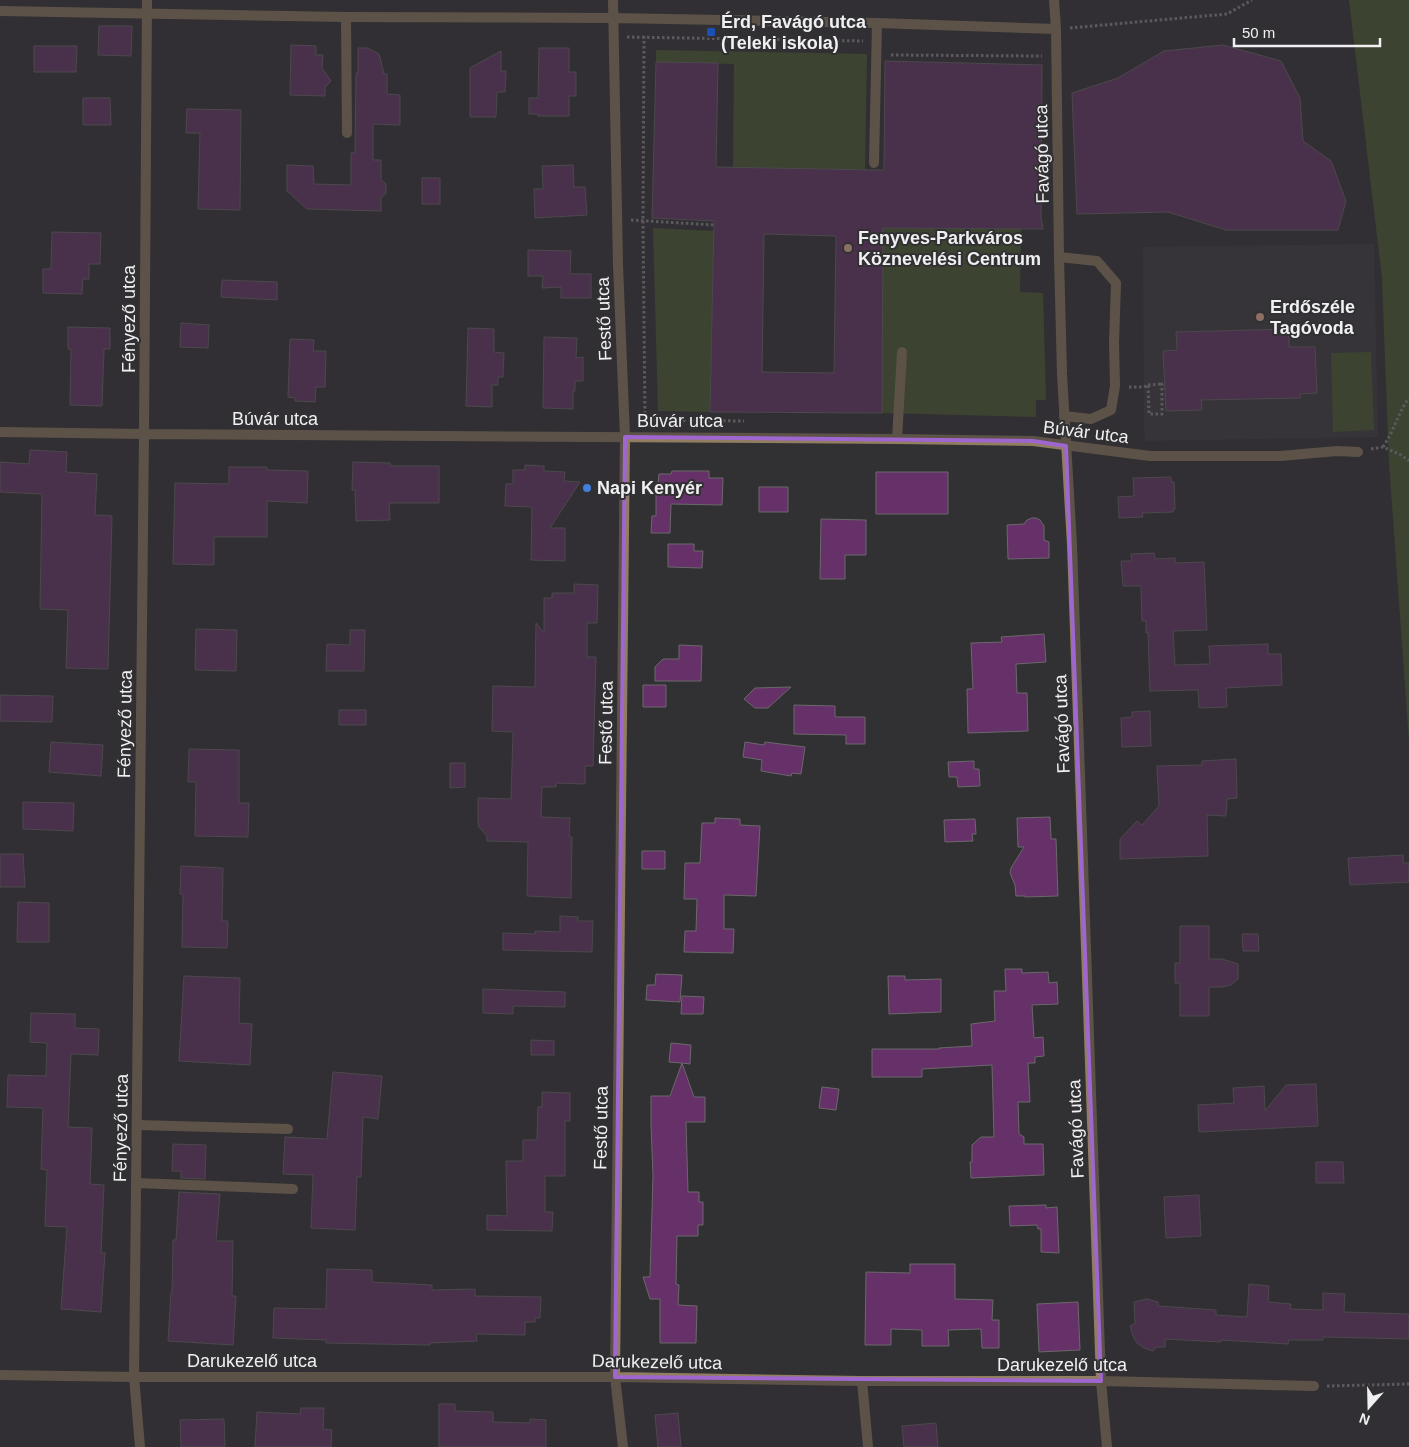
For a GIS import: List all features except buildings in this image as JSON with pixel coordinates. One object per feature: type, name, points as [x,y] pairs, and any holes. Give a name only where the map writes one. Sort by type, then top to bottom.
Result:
[{"type":"street","name":"Fényező utca","points":[[140,1447],[134,1377],[147,0]]},
{"type":"street","name":"Festő utca","points":[[613,0],[618,265],[625,437],[615,1378],[622,1447]]},
{"type":"street","name":"Favágó utca","points":[[1054,0],[1064,416],[1073,575],[1101,1381],[1107,1447]]},
{"type":"street","points":[[0,11],[645,18],[1056,29]]},
{"type":"street","points":[[346,16],[347,133]]},
{"type":"street","points":[[874,163],[877,23]]},
{"type":"street","points":[[1059,257],[1097,261],[1116,283],[1114,343],[1116,386],[1111,410],[1091,419],[1064,416]]},
{"type":"street","points":[[897,439],[902,352]]},
{"type":"street","name":"Búvár utca","points":[[0,432],[1032,441],[1150,456],[1280,456],[1337,451],[1358,452]]},
{"type":"street","points":[[137,1124],[288,1129]]},
{"type":"street","points":[[136,1183],[294,1189]]},
{"type":"street","name":"Darukezelő utca","points":[[0,1375],[1101,1381],[1314,1386]]},
{"type":"street","points":[[862,1381],[868,1447]]},
{"type":"path","points":[[1056,29],[1227,14],[1252,0]]},
{"type":"path","points":[[644,437],[642,221],[645,18]]},
{"type":"path","points":[[614,36],[865,41],[891,55],[1043,56]]},
{"type":"path","points":[[618,219],[714,225]]},
{"type":"path","points":[[1116,386],[1144,387],[1148,385],[1163,384],[1162,414],[1149,414],[1148,385]]},
{"type":"path","points":[[1383,447],[1409,398]]},
{"type":"path","points":[[1358,452],[1383,447],[1402,455],[1409,461]]},
{"type":"path","points":[[1314,1386],[1409,1384]]},
{"type":"highlighted area","points":[[625,437],[1033,441],[1066,446],[1101,1381],[615,1377]]},
{"type":"shaded area","name":"Erdőszéle Tagóvoda","points":[[1374,244],[1378,437],[1145,441],[1143,247]]},
{"type":"green space","points":[[1349,0],[1409,0],[1409,741],[1389,463],[1382,278]]},
{"type":"green space","points":[[656,50],[867,54],[865,170],[733,168],[734,64],[656,62]]},
{"type":"green space","points":[[653,228],[714,231],[710,412],[658,411]]},
{"type":"green space","points":[[883,228],[1021,229],[1020,292],[1043,293],[1046,400],[1036,400],[1036,417],[882,413]]},
{"type":"green space","points":[[1371,352],[1374,430],[1333,432],[1331,353]]},
{"type":"place","name":"Érd, Favágó utca (Teleki iskola)","points":[[711,32]]},
{"type":"place","name":"Fenyves-Parkváros Köznevelési Centrum","points":[[848,248]]},
{"type":"place","name":"Erdőszéle Tagóvoda","points":[[1260,317]]},
{"type":"place","name":"Napi Kenyér","points":[[587,488]]}]
